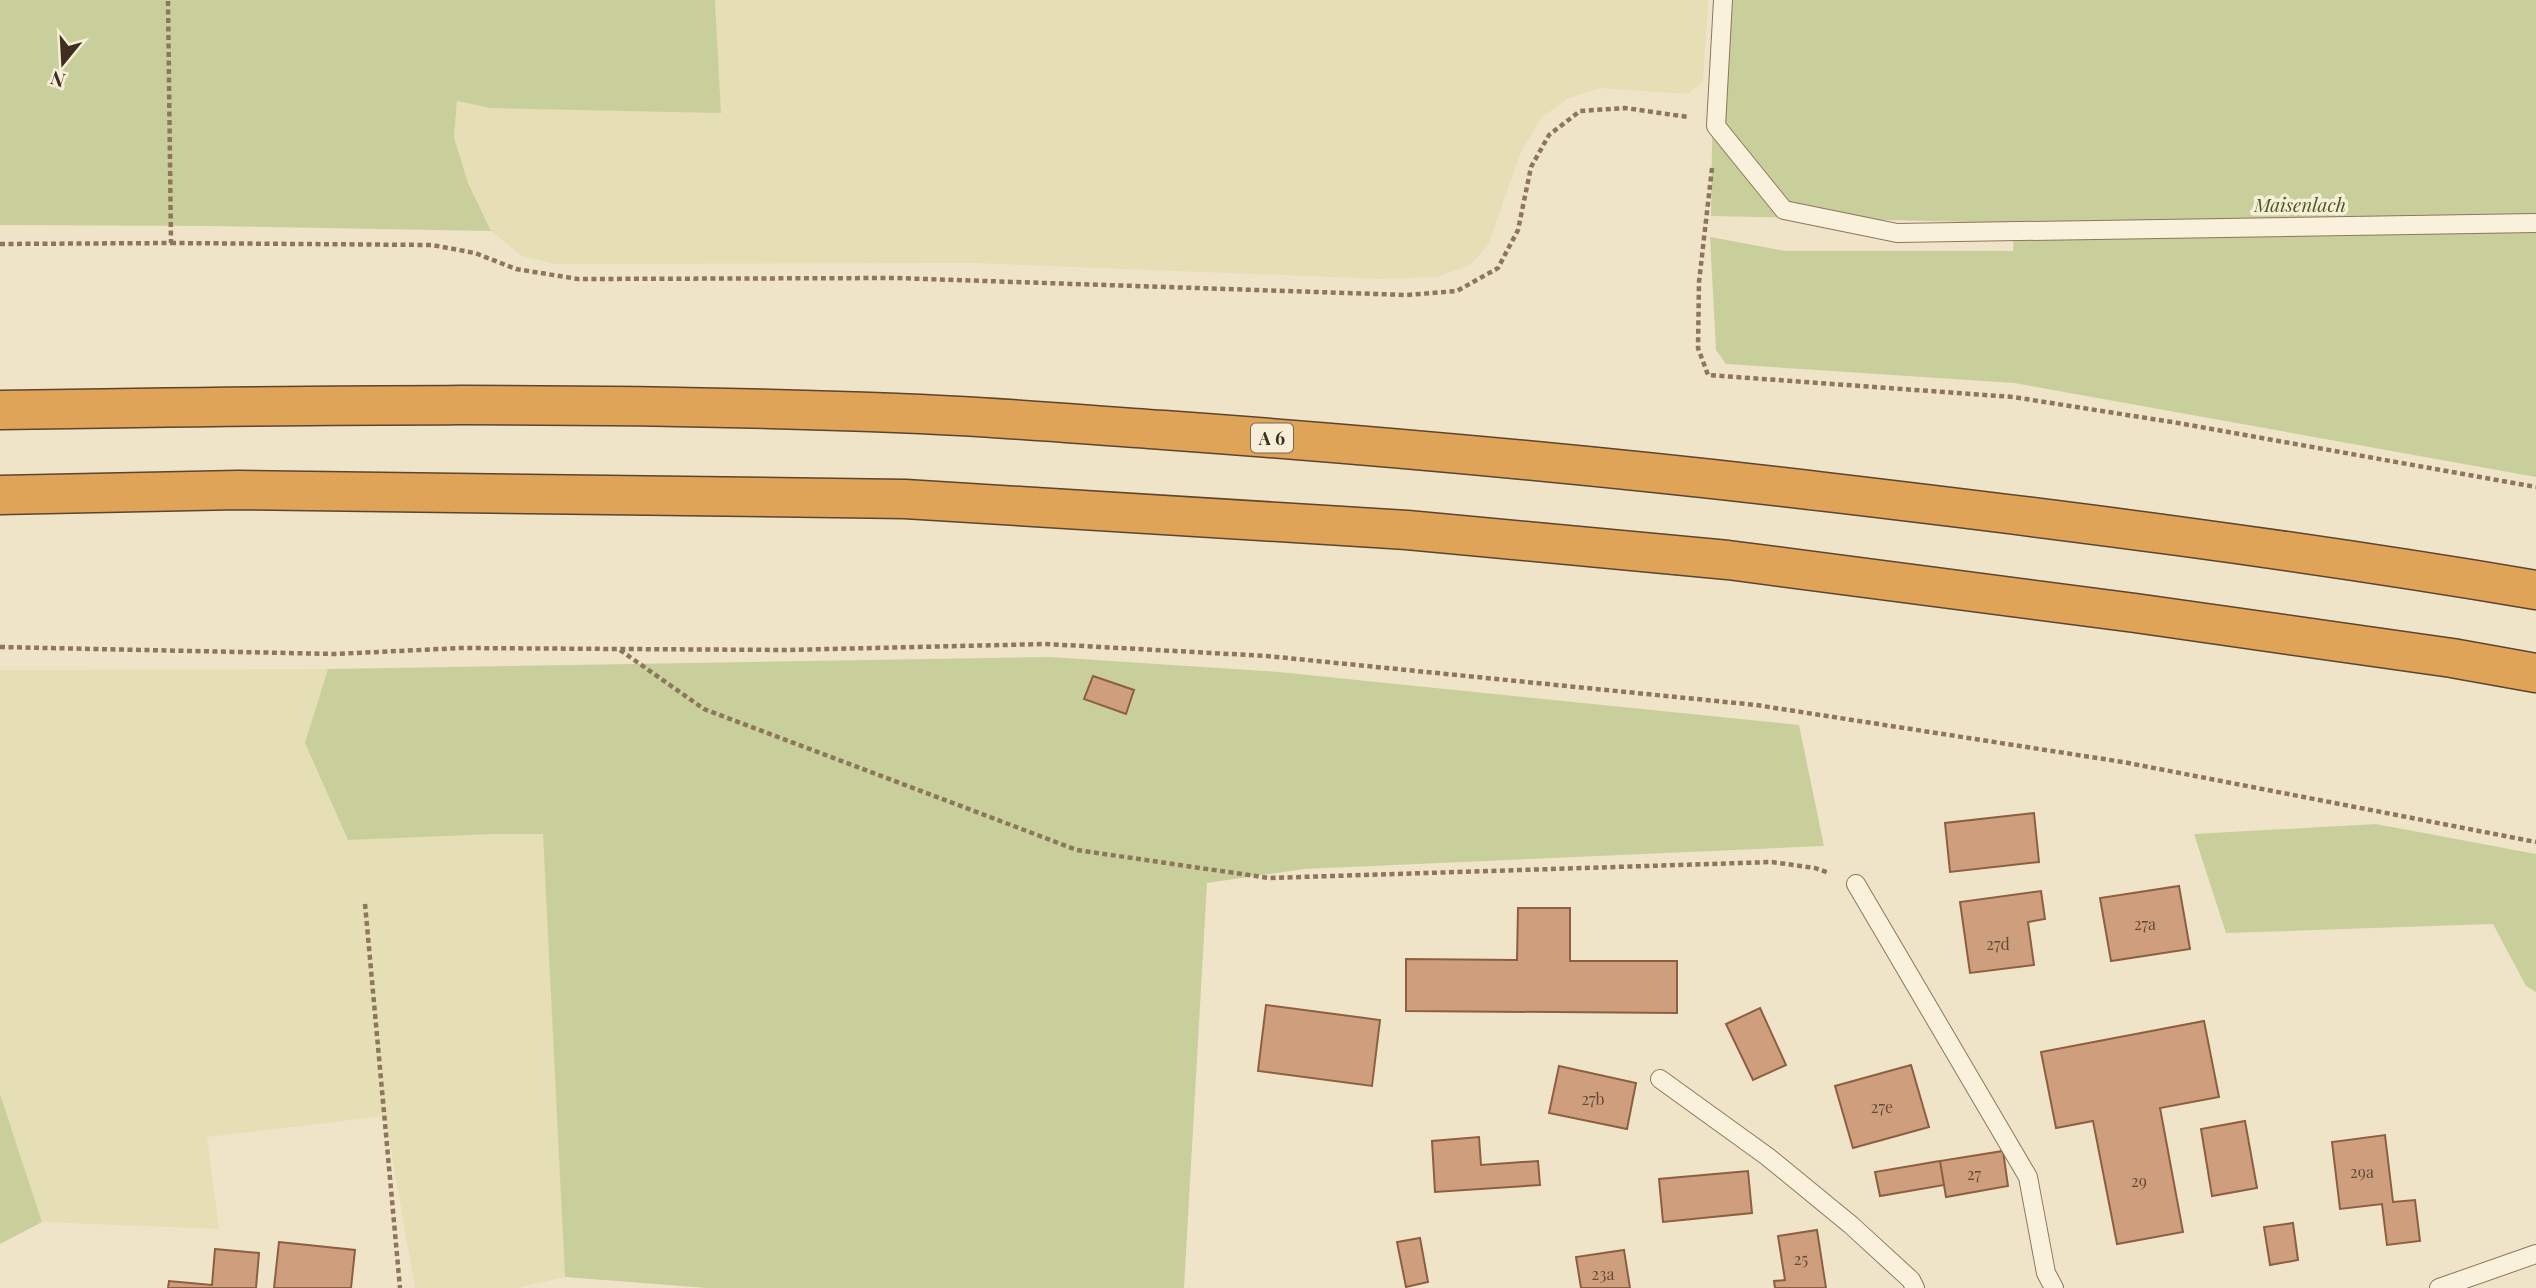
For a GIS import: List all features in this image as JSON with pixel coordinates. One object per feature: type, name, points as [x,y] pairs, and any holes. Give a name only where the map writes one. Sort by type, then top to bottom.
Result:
[{"type":"highway","name":"A 6","points":[[0,410],[303,405],[599,405],[900,413],[1342,443],[1624,468],[2081,522],[2366,561],[2536,590]]},
{"type":"highway","points":[[0,495],[238,490],[905,499],[1407,530],[1728,560],[2135,612],[2452,658],[2536,673]]},
{"type":"lane","points":[[1723,0],[1716,126],[1784,210],[1897,233],[2536,223]]},
{"type":"lane","points":[[1856,884],[2028,1177],[2046,1273],[2054,1288]]},
{"type":"lane","points":[[1660,1079],[1768,1157],[1851,1225],[1911,1280],[1915,1288]]},
{"type":"lane","points":[[2438,1288],[2536,1254]]},
{"type":"path","points":[[168,0],[171,243]]},
{"type":"path","points":[[0,244],[432,245],[475,253],[516,269],[578,279],[895,278],[1407,295],[1457,291],[1498,268],[1518,230],[1531,167],[1549,135],[1580,111],[1626,108],[1678,115],[1716,126],[1699,282],[1698,348],[1708,376],[2012,397],[2178,423],[2536,487]]},
{"type":"path","points":[[0,647],[335,654],[461,648],[786,650],[1045,644],[1267,656],[1729,703],[2123,762],[2536,842]]},
{"type":"path","points":[[618,649],[704,709],[1077,850],[1269,878],[1772,862],[1815,868],[1856,884]]},
{"type":"path","points":[[365,904],[400,1288]]},
{"type":"shaded area","points":[[715,0],[1708,0],[1703,81],[1688,94],[1600,88],[1567,99],[1541,118],[1521,152],[1488,245],[1470,265],[1437,277],[1382,279],[974,263],[554,264],[522,256],[491,231],[468,183],[454,136],[457,101],[490,108],[721,112]]},
{"type":"shaded area","points":[[328,669],[306,743],[493,834],[544,834],[565,1277],[516,1288],[415,1288],[385,1116],[207,1137],[219,1229],[42,1222],[0,1094],[0,670]]},
{"type":"green space","points":[[0,0],[715,0],[721,113],[490,108],[457,101],[454,137],[468,183],[491,231],[0,225]]},
{"type":"green space","name":"Maisenlach","points":[[1714,0],[2536,0],[2536,477],[2014,383],[1726,364],[1716,350],[1710,237],[1786,251],[2013,251],[2014,223],[1711,216]]},
{"type":"green space","points":[[1050,657],[1279,672],[1799,725],[1824,846],[1304,869],[1207,883],[1184,1288],[707,1288],[565,1277],[543,834],[348,840],[305,743],[328,669]]},
{"type":"green space","points":[[2376,824],[2536,854],[2536,992],[2526,986],[2493,924],[2226,933],[2194,834]]},
{"type":"green space","points":[[0,1094],[42,1222],[0,1244]]},
{"type":"building","points":[[1093,676],[1134,690],[1126,714],[1084,699]]},
{"type":"building","points":[[2034,813],[2039,862],[1950,872],[1945,823]]},
{"type":"building","points":[[2179,886],[2190,949],[2111,961],[2100,898]]},
{"type":"building","points":[[2041,891],[2045,919],[2028,922],[2034,965],[1970,973],[1960,902]]},
{"type":"building","points":[[1518,908],[1570,908],[1570,961],[1677,961],[1677,1013],[1406,1011],[1406,959],[1517,960]]},
{"type":"building","points":[[1266,1005],[1380,1020],[1372,1086],[1258,1071]]},
{"type":"building","points":[[1760,1008],[1786,1065],[1753,1080],[1726,1024]]},
{"type":"building","points":[[2204,1021],[2219,1097],[2160,1108],[2183,1232],[2117,1244],[2093,1121],[2056,1128],[2041,1052]]},
{"type":"building","points":[[1911,1065],[1929,1127],[1853,1148],[1835,1086]]},
{"type":"building","points":[[1559,1066],[1636,1083],[1627,1129],[1549,1113]]},
{"type":"building","points":[[2245,1121],[2257,1188],[2212,1196],[2201,1129]]},
{"type":"building","points":[[2385,1135],[2393,1202],[2415,1200],[2420,1241],[2387,1245],[2382,1204],[2340,1209],[2332,1142]]},
{"type":"building","points":[[1479,1137],[1481,1165],[1538,1161],[1540,1185],[1435,1192],[1432,1141]]},
{"type":"building","points":[[2003,1151],[2008,1186],[1946,1197],[1940,1161]]},
{"type":"building","points":[[1940,1161],[1944,1185],[1880,1196],[1875,1172]]},
{"type":"building","points":[[1748,1171],[1752,1213],[1663,1222],[1659,1179]]},
{"type":"building","points":[[2293,1223],[2298,1260],[2270,1265],[2264,1227]]},
{"type":"building","points":[[1817,1230],[1826,1288],[1775,1288],[1774,1281],[1785,1280],[1778,1236]]},
{"type":"building","points":[[1420,1238],[1428,1282],[1406,1287],[1397,1242]]},
{"type":"building","points":[[279,1242],[355,1250],[351,1288],[274,1288]]},
{"type":"building","points":[[215,1249],[259,1253],[256,1288],[168,1288],[169,1281],[212,1285]]},
{"type":"building","points":[[1624,1250],[1630,1288],[1581,1288],[1576,1257]]}]
